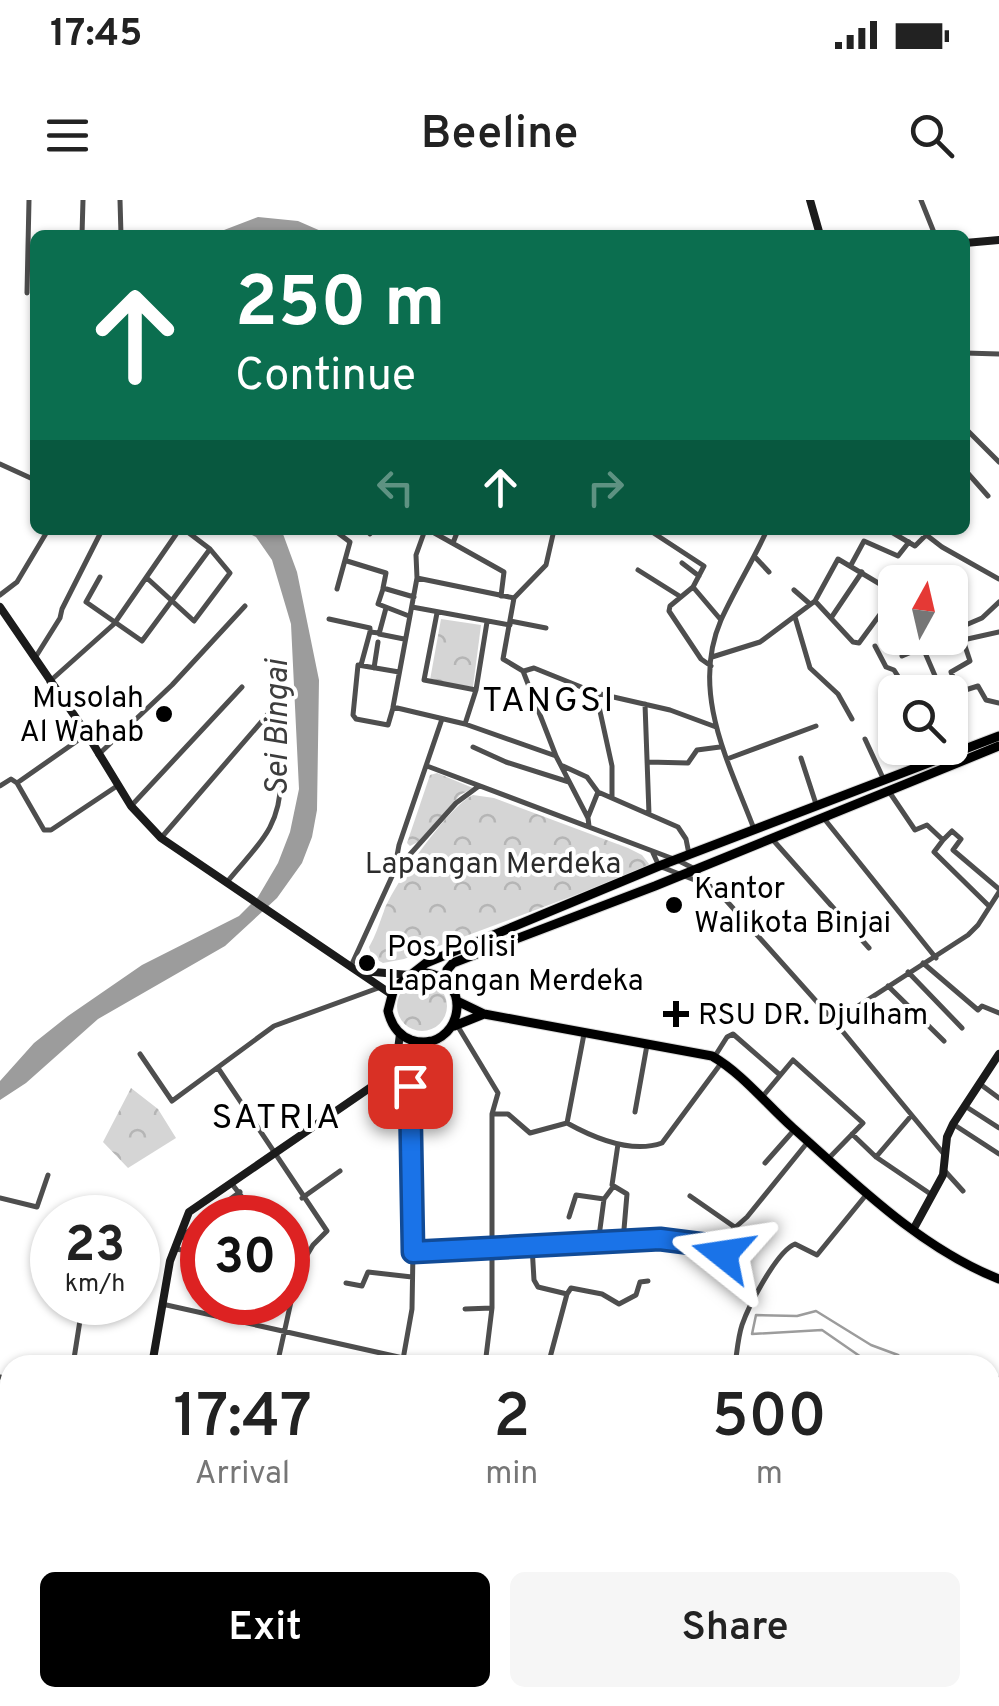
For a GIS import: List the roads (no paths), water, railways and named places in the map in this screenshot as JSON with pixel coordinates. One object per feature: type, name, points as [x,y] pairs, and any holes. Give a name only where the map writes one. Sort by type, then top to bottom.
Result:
[{"type":"main road","points":[[968,749],[998,746]]},
{"type":"main road","points":[[886,785],[998,746]]},
{"type":"main road","points":[[447,1032],[455,1021],[457,1001],[448,983],[447,970],[453,963],[830,814],[928,765]]},
{"type":"main road","points":[[484,1014],[456,1024],[429,1041],[416,1041],[400,1034],[388,1010],[398,983],[426,963],[659,866],[817,807],[872,791]]},
{"type":"main road","points":[[596,892],[601,906]]},
{"type":"main road","points":[[413,974],[436,975],[448,983]]},
{"type":"main road","points":[[457,1001],[484,1014],[701,1052],[718,1060],[912,1230],[999,1279]]},
{"type":"street","points":[[28,293],[29,200]]},
{"type":"street","points":[[82,230],[84,200]]},
{"type":"street","points":[[120,200],[121,230]]},
{"type":"street","points":[[810,200],[819,230]]},
{"type":"street","points":[[921,200],[933,230]]},
{"type":"street","points":[[970,243],[999,240]]},
{"type":"street","points":[[970,353],[999,354]]},
{"type":"street","points":[[970,433],[999,462]]},
{"type":"street","points":[[0,464],[30,478]]},
{"type":"street","points":[[970,476],[988,496]]},
{"type":"street","points":[[0,595],[18,582],[45,535]]},
{"type":"street","points":[[34,658],[60,618],[100,535]]},
{"type":"street","points":[[49,682],[114,624],[179,535]]},
{"type":"street","points":[[148,579],[193,622],[229,572],[210,549],[189,535]]},
{"type":"street","points":[[338,589],[350,542],[341,535]]},
{"type":"street","points":[[330,619],[370,628],[353,715],[356,719],[388,725],[417,578],[416,555],[425,535]]},
{"type":"street","points":[[437,535],[504,572],[501,596]]},
{"type":"street","points":[[452,543],[456,535]]},
{"type":"street","points":[[553,535],[546,565],[514,598],[503,659],[523,671],[556,756],[588,822]]},
{"type":"street","points":[[655,535],[704,566],[693,587],[669,610],[701,659],[711,666]]},
{"type":"street","points":[[755,832],[720,748],[711,704],[711,666],[721,620],[765,535]]},
{"type":"street","points":[[896,535],[917,546],[922,535]]},
{"type":"street","points":[[927,535],[967,563],[998,577]]},
{"type":"street","points":[[851,566],[864,541],[898,556],[908,542]]},
{"type":"street","points":[[100,578],[86,602],[142,641],[210,549]]},
{"type":"street","points":[[755,557],[770,572]]},
{"type":"street","points":[[712,657],[760,642],[795,617],[813,602],[838,560],[878,583]]},
{"type":"street","points":[[347,561],[386,573],[378,604],[410,616]]},
{"type":"street","points":[[682,562],[698,576]]},
{"type":"street","points":[[638,570],[681,597]]},
{"type":"street","points":[[830,618],[862,572]]},
{"type":"street","points":[[417,578],[514,598]]},
{"type":"street","points":[[693,587],[721,620]]},
{"type":"street","points":[[383,588],[414,596]]},
{"type":"street","points":[[794,590],[813,602],[857,644],[878,618]]},
{"type":"street","points":[[968,624],[982,618],[999,602]]},
{"type":"street","points":[[98,755],[172,685],[244,606]]},
{"type":"street","points":[[0,607],[117,786],[161,838],[391,994]]},
{"type":"street","points":[[412,607],[487,622],[546,628]]},
{"type":"street","points":[[379,633],[386,608]]},
{"type":"street","points":[[438,613],[424,680],[476,690]]},
{"type":"street","points":[[795,617],[810,668],[846,704],[852,719]]},
{"type":"street","points":[[465,724],[476,690],[487,622]]},
{"type":"street","points":[[370,632],[405,639]]},
{"type":"street","points":[[968,639],[999,632]]},
{"type":"street","points":[[374,668],[378,642]]},
{"type":"street","points":[[874,646],[886,667],[897,675]]},
{"type":"street","points":[[968,655],[970,661],[950,676],[959,692],[976,685],[986,700],[999,703]]},
{"type":"street","points":[[360,665],[399,672]]},
{"type":"street","points":[[523,671],[534,668],[596,694],[645,704],[716,727]]},
{"type":"street","points":[[131,806],[242,686]]},
{"type":"street","points":[[596,694],[612,766],[612,796]]},
{"type":"street","points":[[645,704],[649,814]]},
{"type":"street","points":[[161,838],[275,706]]},
{"type":"street","points":[[393,707],[465,724],[556,756]]},
{"type":"street","points":[[354,968],[394,872],[399,845],[442,719]]},
{"type":"street","points":[[727,759],[816,726]]},
{"type":"street","points":[[17,783],[86,734]]},
{"type":"street","points":[[865,738],[886,785],[915,830],[927,825],[943,840]]},
{"type":"street","points":[[473,748],[571,782]]},
{"type":"street","points":[[648,762],[688,763],[697,750],[720,748]]},
{"type":"street","points":[[801,758],[817,807]]},
{"type":"street","points":[[427,766],[588,822],[653,852],[684,859],[704,882]]},
{"type":"street","points":[[563,766],[587,777],[598,792],[678,827],[686,839],[684,859]]},
{"type":"street","points":[[0,786],[11,779],[17,783],[47,831],[117,786]]},
{"type":"street","points":[[227,882],[272,828],[278,815],[281,779]]},
{"type":"street","points":[[394,872],[456,803],[478,786]]},
{"type":"street","points":[[588,822],[598,792]]},
{"type":"street","points":[[830,814],[826,820],[936,958]]},
{"type":"street","points":[[834,1021],[936,958],[978,925],[990,907],[999,890],[953,850],[961,840],[952,831],[934,852],[990,907]]},
{"type":"street","points":[[771,838],[869,948]]},
{"type":"street","points":[[653,852],[659,866],[714,888],[834,1021],[945,1155]]},
{"type":"street","points":[[923,963],[978,1010],[982,1006],[999,1013]]},
{"type":"street","points":[[354,968],[413,974]]},
{"type":"street","points":[[908,972],[962,1028]]},
{"type":"street","points":[[888,986],[944,1041]]},
{"type":"street","points":[[140,1054],[172,1101],[274,1026],[381,987]]},
{"type":"street","points":[[456,1024],[496,1089],[492,1114],[492,1308],[487,1355]]},
{"type":"street","points":[[400,1034],[410,1086],[413,1252],[412,1310],[403,1355]]},
{"type":"street","points":[[567,1123],[584,1034]]},
{"type":"street","points":[[492,1114],[508,1114],[530,1133],[567,1123],[592,1138],[653,1146],[662,1143],[718,1060],[726,1037],[733,1034],[780,1075]]},
{"type":"street","points":[[210,1195],[406,1063],[429,1041]]},
{"type":"street","points":[[635,1112],[647,1045]]},
{"type":"street","points":[[378,1081],[400,1046]]},
{"type":"street","points":[[912,1230],[944,1170],[947,1137],[953,1124],[999,1054]]},
{"type":"street","points":[[761,1098],[793,1060],[863,1123],[828,1159]]},
{"type":"street","points":[[218,1068],[276,1151],[300,1195]]},
{"type":"street","points":[[980,1084],[999,1098]]},
{"type":"street","points":[[410,1086],[440,1088]]},
{"type":"street","points":[[965,1106],[999,1128]]},
{"type":"street","points":[[876,1157],[911,1116]]},
{"type":"street","points":[[953,1124],[999,1154]]},
{"type":"street","points":[[764,1162],[794,1129]]},
{"type":"street","points":[[852,1134],[876,1157],[932,1196]]},
{"type":"street","points":[[715,1246],[736,1228],[809,1141]]},
{"type":"street","points":[[598,1244],[604,1199],[613,1187],[618,1144]]},
{"type":"street","points":[[944,1170],[963,1191]]},
{"type":"street","points":[[306,1195],[340,1172]]},
{"type":"street","points":[[0,1198],[37,1207],[48,1175]]},
{"type":"street","points":[[230,1182],[242,1195]]},
{"type":"street","points":[[613,1187],[626,1192],[624,1242]]},
{"type":"street","points":[[236,1195],[240,1192]]},
{"type":"street","points":[[740,1355],[747,1313],[786,1249],[795,1244],[817,1255],[867,1193]]},
{"type":"street","points":[[569,1217],[576,1195],[604,1199]]},
{"type":"street","points":[[690,1196],[736,1228]]},
{"type":"street","points":[[310,1210],[327,1234],[310,1251]]},
{"type":"street","points":[[154,1355],[174,1249],[180,1238]]},
{"type":"street","points":[[413,1252],[660,1239],[715,1246],[724,1256],[726,1268],[748,1276]]},
{"type":"street","points":[[532,1246],[536,1286],[567,1294]]},
{"type":"street","points":[[174,1249],[180,1250]]},
{"type":"street","points":[[346,1283],[364,1285],[367,1272],[412,1277]]},
{"type":"street","points":[[551,1355],[567,1294],[574,1288],[602,1294],[615,1304],[636,1296],[640,1282],[648,1281]]},
{"type":"street","points":[[162,1304],[180,1308]]},
{"type":"street","points":[[465,1309],[492,1308]]},
{"type":"street","points":[[75,1355],[79,1325]]},
{"type":"street","points":[[256,1325],[375,1355]]},
{"type":"street","points":[[279,1355],[286,1325]]},
{"type":"waterway","points":[[858,1355],[822,1330],[752,1334],[756,1315],[797,1316],[816,1311],[871,1345],[898,1355]]},
{"type":"place","name":"Musolah Al Wahab","points":[[164,714]]},
{"type":"place","name":"Kantor Walikota Binjai","points":[[674,905]]},
{"type":"place","name":"Pos Polisi Lapangan Merdeka","points":[[367,963]]},
{"type":"place","name":"RSU DR. Djulham","points":[[676,1014]]},
{"type":"district","name":"TANGSI","points":[[549,699]]},
{"type":"district","name":"SATRIA","points":[[277,1116]]},
{"type":"water label","name":"Sei Bingai","points":[[276,728]]},
{"type":"park label","name":"Lapangan Merdeka","points":[[493,863]]}]
